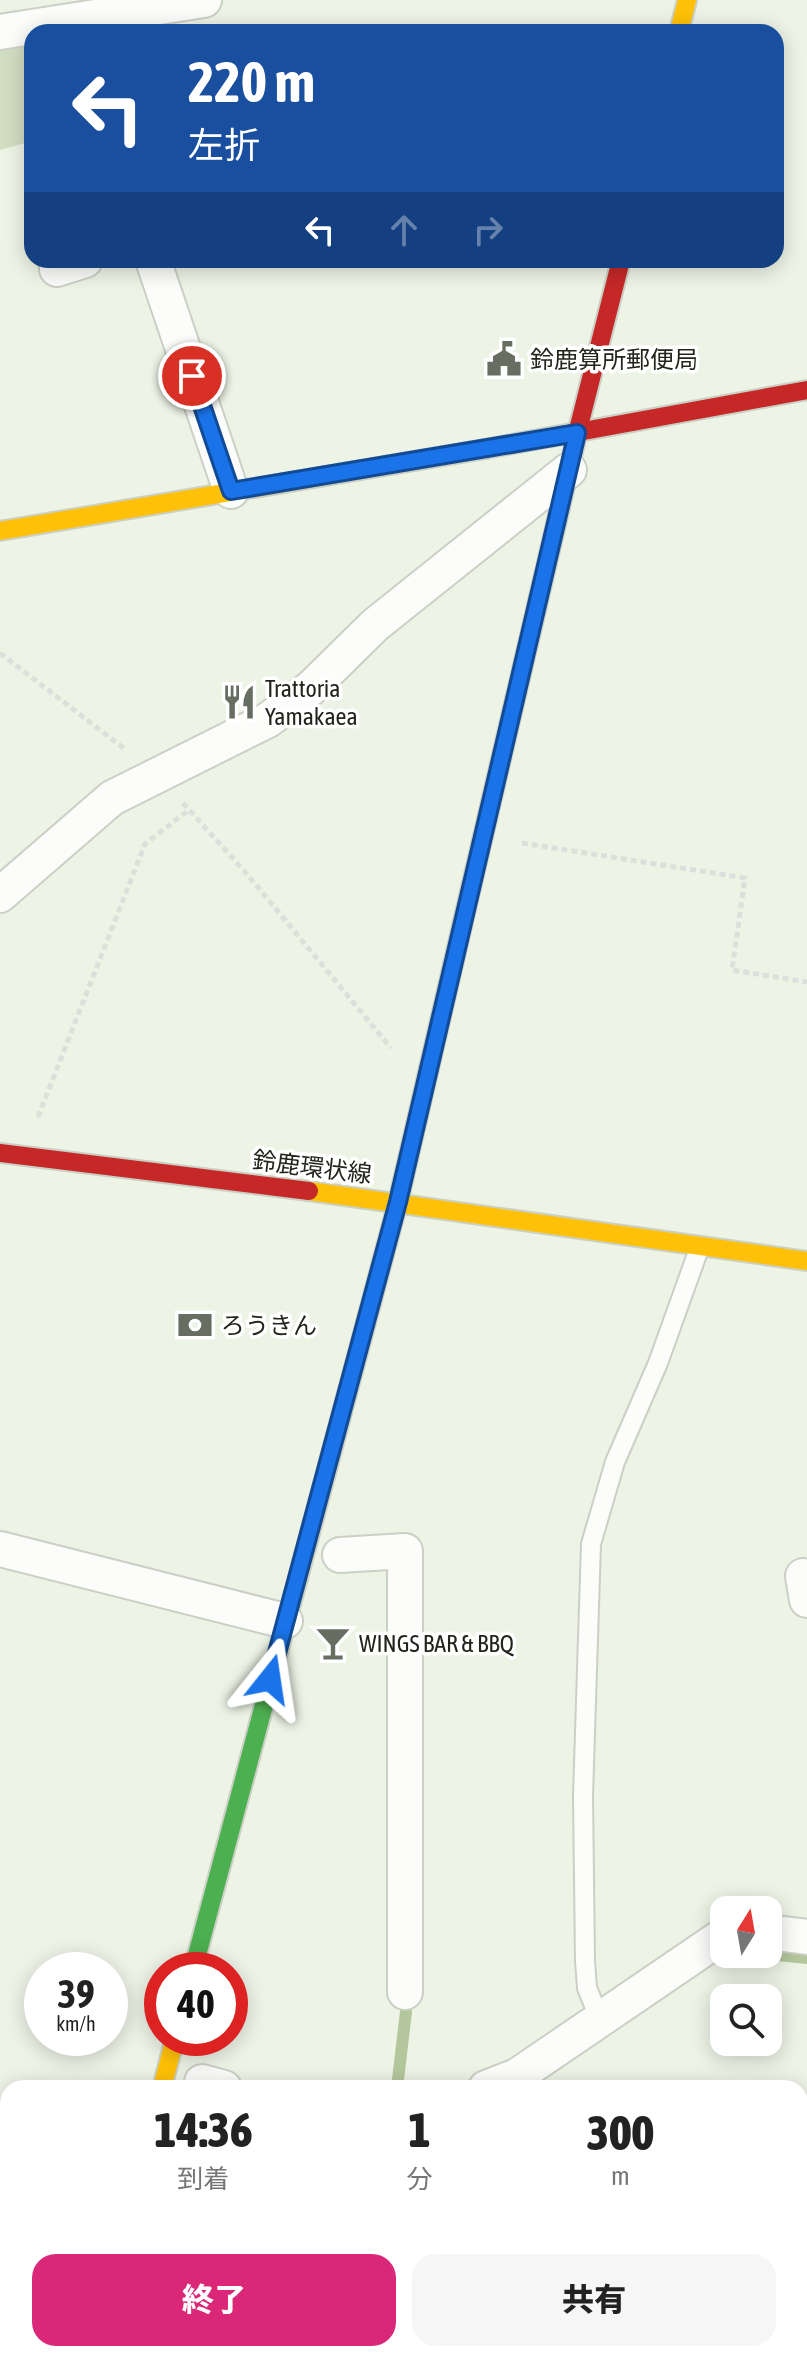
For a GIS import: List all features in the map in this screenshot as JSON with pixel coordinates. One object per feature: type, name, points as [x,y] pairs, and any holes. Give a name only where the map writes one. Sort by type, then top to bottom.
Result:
[{"type":"street","points":[[681,24],[687,0]]},
{"type":"street","points":[[48,24],[187,1]]},
{"type":"street","points":[[0,32],[24,28]]},
{"type":"street","points":[[156,268],[231,491]]},
{"type":"street","points":[[198,1952],[398,1202],[577,433],[619,268]]},
{"type":"street","points":[[0,531],[577,433],[807,390]]},
{"type":"street","points":[[0,895],[112,798],[156,773],[268,720],[311,688],[375,625],[569,470]]},
{"type":"street","name":"鈴鹿環状線","points":[[0,1153],[398,1202],[807,1261]]},
{"type":"street","points":[[0,1549],[285,1621]]},
{"type":"street","points":[[340,1555],[405,1551],[405,1992]]},
{"type":"street","points":[[782,1934],[807,1937]]},
{"type":"street","points":[[507,2080],[710,1945]]},
{"type":"street","points":[[164,2080],[170,2056]]},
{"type":"lane","points":[[600,2020],[587,1988],[585,1961],[583,1796],[591,1544],[615,1462],[658,1363],[700,1246]]},
{"type":"path","points":[[0,653],[156,773],[247,874],[387,1046],[430,1066]]},
{"type":"path","points":[[24,1156],[64,1044],[145,844],[189,810]]},
{"type":"path","points":[[522,843],[745,878],[732,970],[807,982]]},
{"type":"green space","points":[[24,47],[24,143],[0,150],[0,51]]},
{"type":"waterway","points":[[782,1955],[807,1958]]},
{"type":"waterway","points":[[398,2080],[406,2012]]},
{"type":"traffic: fast","points":[[462,926],[579,426]]},
{"type":"traffic: fast","points":[[198,1952],[298,1578]]},
{"type":"traffic: slow","points":[[681,24],[687,0]]},
{"type":"traffic: slow","points":[[0,531],[485,449]]},
{"type":"traffic: slow","points":[[298,1578],[398,1202],[462,926]]},
{"type":"traffic: slow","points":[[309,1191],[807,1261]]},
{"type":"traffic: slow","points":[[164,2080],[170,2056]]},
{"type":"traffic: jam","points":[[579,426],[619,268]]},
{"type":"traffic: jam","points":[[485,449],[807,390]]},
{"type":"traffic: jam","points":[[0,1153],[309,1191]]},
{"type":"place","name":"鈴鹿算所郵便局","points":[[504,359]]},
{"type":"place","name":"Trattoria Yamakaea","points":[[239,702]]},
{"type":"place","name":"ろうきん","points":[[195,1325]]},
{"type":"place","name":"WINGS BAR & BBQ","points":[[333,1643]]},
{"type":"route","points":[[192,376],[231,491],[577,433],[398,1202],[270,1679]]}]
